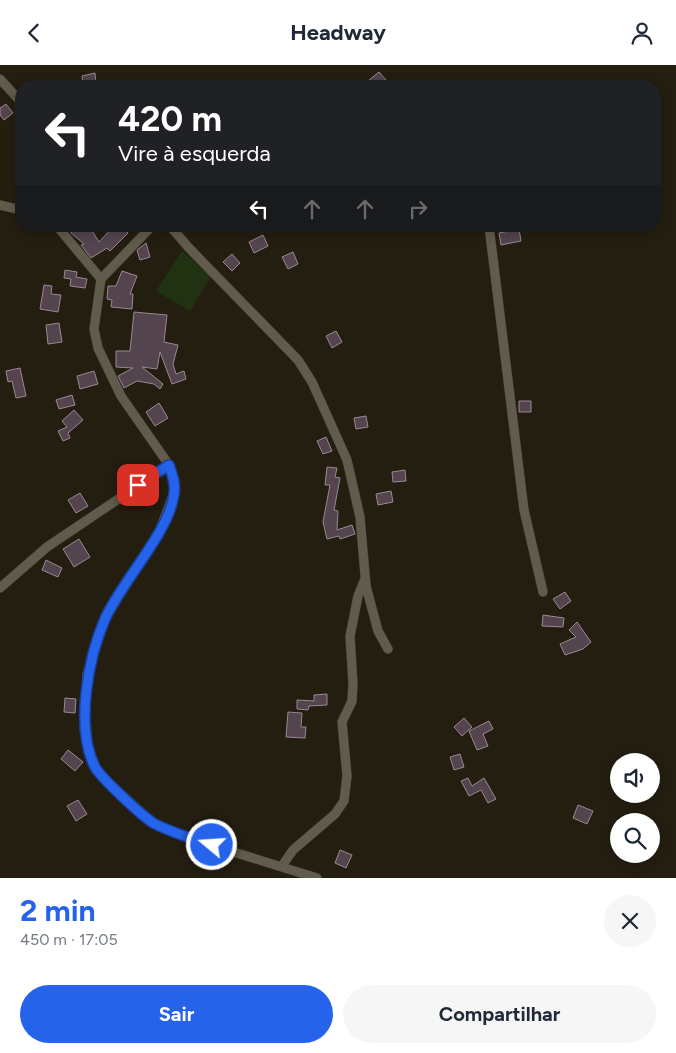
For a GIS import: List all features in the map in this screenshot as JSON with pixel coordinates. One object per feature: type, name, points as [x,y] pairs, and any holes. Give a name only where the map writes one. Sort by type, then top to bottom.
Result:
[{"type":"street","points":[[0,79],[15,95]]},
{"type":"street","points":[[0,205],[15,208]]},
{"type":"street","points":[[62,232],[101,279]]},
{"type":"street","points":[[146,232],[101,279],[94,329],[98,348],[121,396],[169,465],[174,482],[172,504],[158,532],[105,619],[87,674],[85,707],[88,747],[96,768],[109,783],[153,823],[195,840],[317,878]]},
{"type":"street","points":[[175,232],[298,360],[312,381],[347,460],[360,517],[365,578],[378,631],[388,649]]},
{"type":"street","points":[[490,232],[524,510],[543,592]]},
{"type":"street","points":[[0,589],[47,547],[169,465]]},
{"type":"street","points":[[282,866],[293,850],[335,814],[344,801],[347,776],[342,722],[352,701],[353,684],[350,636],[358,596],[365,578]]},
{"type":"green space","points":[[182,251],[211,276],[190,311],[156,291]]},
{"type":"building","points":[[379,72],[386,80],[369,80]]},
{"type":"building","points":[[95,73],[96,80],[82,80],[82,76]]},
{"type":"building","points":[[6,104],[13,113],[4,120],[0,115],[0,108]]},
{"type":"building","points":[[93,232],[99,242],[108,232],[128,233],[110,251],[107,248],[91,258],[81,245],[84,244],[71,233]]},
{"type":"building","points":[[520,232],[521,241],[501,245],[499,233]]},
{"type":"building","points":[[263,235],[268,246],[254,253],[249,242]]},
{"type":"building","points":[[146,243],[150,257],[140,260],[137,250]]},
{"type":"building","points":[[293,252],[298,264],[288,269],[282,257]]},
{"type":"building","points":[[232,254],[240,263],[232,271],[223,262]]},
{"type":"building","points":[[65,270],[77,272],[76,277],[87,279],[85,288],[70,286],[71,279],[64,278]]},
{"type":"building","points":[[122,271],[137,276],[130,294],[133,294],[132,309],[111,307],[112,300],[107,299],[108,286],[116,286]]},
{"type":"building","points":[[44,285],[52,286],[51,294],[61,295],[58,312],[40,309]]},
{"type":"building","points":[[134,312],[167,315],[164,342],[178,345],[173,364],[176,374],[184,371],[186,379],[172,384],[160,352],[157,369],[142,367],[163,384],[160,389],[154,384],[137,381],[124,388],[118,376],[133,368],[116,367],[116,351],[130,351]]},
{"type":"building","points":[[59,323],[62,342],[48,344],[46,325]]},
{"type":"building","points":[[336,331],[342,342],[332,348],[326,336]]},
{"type":"building","points":[[20,368],[26,396],[16,398],[12,381],[8,382],[6,371]]},
{"type":"building","points":[[94,371],[98,384],[80,389],[77,376]]},
{"type":"building","points":[[72,395],[75,405],[59,409],[56,400]]},
{"type":"building","points":[[519,401],[531,401],[531,412],[519,412]]},
{"type":"building","points":[[159,403],[168,418],[155,426],[146,412]]},
{"type":"building","points":[[74,410],[83,420],[68,433],[70,438],[63,441],[58,431],[67,427],[62,421]]},
{"type":"building","points":[[366,416],[368,427],[356,429],[354,418]]},
{"type":"building","points":[[326,437],[332,451],[323,454],[317,441]]},
{"type":"building","points":[[327,467],[337,468],[335,477],[340,478],[334,510],[338,511],[337,530],[352,525],[355,534],[340,539],[339,536],[327,539],[323,522],[330,485],[325,485]]},
{"type":"building","points":[[405,470],[406,481],[393,482],[392,472]]},
{"type":"building","points":[[391,491],[393,502],[378,505],[376,494]]},
{"type":"building","points":[[80,493],[88,506],[76,513],[68,500]]},
{"type":"building","points":[[79,539],[90,557],[74,567],[63,549]]},
{"type":"building","points":[[46,560],[62,568],[58,577],[42,570]]},
{"type":"building","points":[[565,592],[571,601],[560,609],[553,599]]},
{"type":"building","points":[[543,615],[564,618],[563,627],[542,626]]},
{"type":"building","points":[[577,622],[591,642],[583,649],[565,655],[560,644],[576,637],[569,630]]},
{"type":"building","points":[[327,694],[327,705],[309,706],[308,710],[297,709],[297,700],[314,701],[314,695]]},
{"type":"building","points":[[65,698],[76,699],[75,713],[64,712]]},
{"type":"building","points":[[288,712],[302,713],[301,727],[306,727],[305,738],[286,737]]},
{"type":"building","points":[[464,718],[472,727],[462,736],[454,727]]},
{"type":"building","points":[[489,721],[493,729],[483,734],[488,746],[477,750],[469,731]]},
{"type":"building","points":[[68,750],[83,762],[75,771],[61,759]]},
{"type":"building","points":[[460,754],[464,767],[454,770],[450,757]]},
{"type":"building","points":[[468,778],[472,786],[484,778],[496,799],[488,803],[481,790],[469,796],[461,781]]},
{"type":"building","points":[[78,800],[87,814],[76,821],[67,806]]},
{"type":"building","points":[[578,805],[593,811],[587,824],[573,818]]},
{"type":"building","points":[[340,850],[352,855],[346,868],[335,863]]},
{"type":"route","points":[[138,485],[169,465],[174,482],[172,504],[158,532],[105,619],[87,674],[85,707],[88,747],[96,768],[109,783],[153,823],[212,845]]}]
